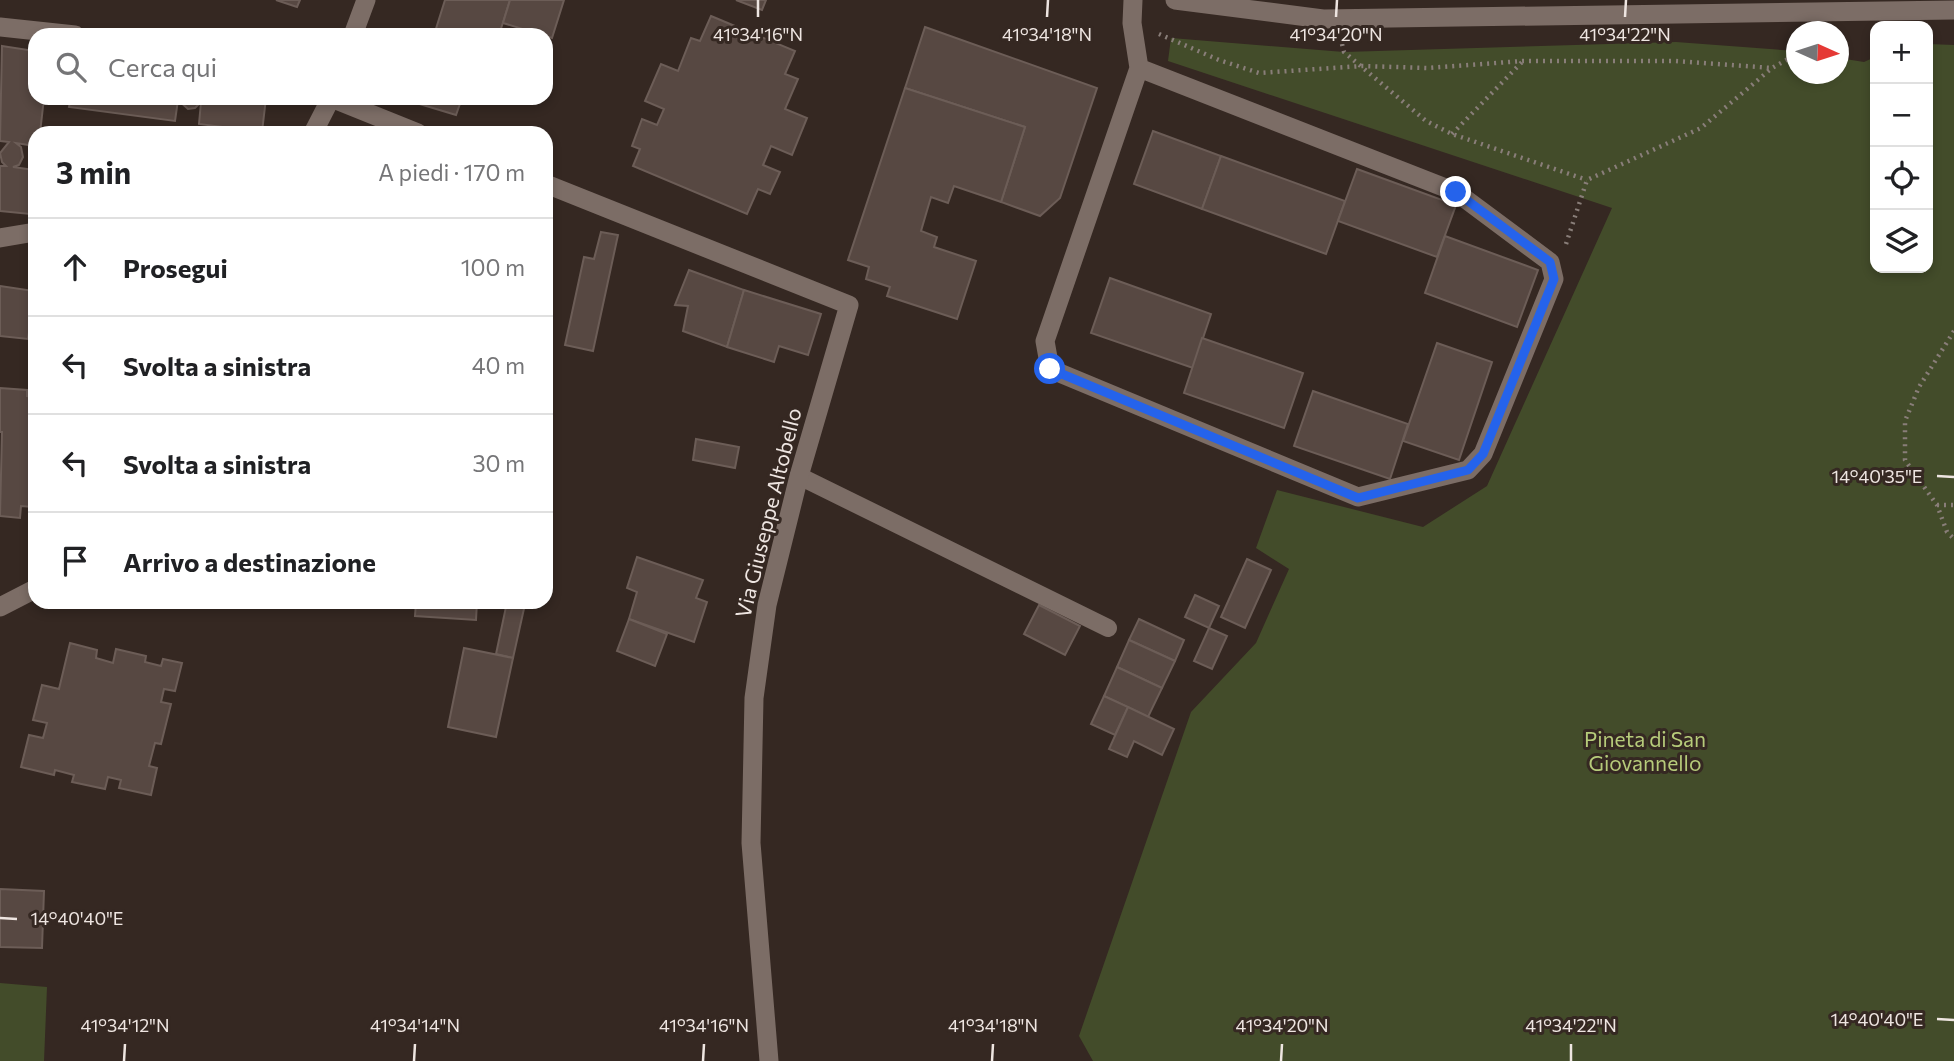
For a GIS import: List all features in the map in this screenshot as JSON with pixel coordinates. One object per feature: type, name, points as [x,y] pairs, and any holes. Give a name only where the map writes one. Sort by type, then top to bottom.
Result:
[{"type":"street","points":[[356,28],[366,0]]},
{"type":"street","points":[[1133,0],[1132,23],[1139,68],[1045,341],[1050,369],[1358,498],[1468,470],[1483,454],[1554,279],[1550,262],[1456,192],[1139,68]]},
{"type":"street","points":[[1175,0],[1323,19],[1954,10]]},
{"type":"street","points":[[0,27],[28,30]]},
{"type":"street","points":[[317,126],[327,105]]},
{"type":"street","points":[[348,105],[401,126]]},
{"type":"street","name":"Via Giuseppe Altobello","points":[[553,187],[849,305],[799,476],[767,605],[754,698],[751,842],[769,1061]]},
{"type":"street","points":[[0,238],[28,233]]},
{"type":"street","points":[[0,607],[28,593]]},
{"type":"lane","points":[[799,476],[1108,628]]},
{"type":"path","points":[[1132,23],[1219,61],[1259,73],[1362,66],[1428,68],[1523,61],[1675,61],[1772,68]]},
{"type":"path","points":[[1340,40],[1344,52],[1426,121],[1452,135],[1587,180],[1701,128],[1772,68],[1786,60]]},
{"type":"path","points":[[1452,135],[1523,61]]},
{"type":"path","points":[[1554,279],[1587,180]]},
{"type":"path","points":[[1954,331],[1919,387],[1905,421],[1905,460],[1937,505],[1947,532],[1954,539]]},
{"type":"path","points":[[1937,505],[1954,505]]},
{"type":"green space","name":"Pineta di San Giovannello","points":[[1171,38],[1344,52],[1676,42],[1786,50],[1786,84],[1849,84],[1849,60],[1864,62],[1870,59],[1870,273],[1933,273],[1933,44],[1954,45],[1954,1061],[1093,1061],[1079,1036],[1191,712],[1256,643],[1289,569],[1256,548],[1277,490],[1423,527],[1487,486],[1612,208],[1168,61]]},
{"type":"green space","points":[[0,983],[47,987],[44,1061],[0,1061]]},
{"type":"building","points":[[276,0],[300,0],[297,7]]},
{"type":"building","points":[[445,0],[510,0],[501,28],[436,28]]},
{"type":"building","points":[[510,0],[564,0],[553,35],[553,28],[519,28],[503,23]]},
{"type":"building","points":[[736,0],[766,0],[762,10]]},
{"type":"building","points":[[711,16],[795,51],[785,74],[798,79],[785,109],[807,118],[792,155],[771,146],[763,165],[780,172],[770,194],[758,189],[747,214],[633,166],[640,149],[632,146],[642,119],[657,125],[664,109],[645,101],[661,64],[678,71],[691,38],[700,41]]},
{"type":"building","points":[[925,27],[1097,88],[1060,198],[1040,216],[1001,202],[1025,127],[905,88]]},
{"type":"building","points":[[2,46],[28,50],[28,105],[43,105],[41,126],[28,126],[28,145],[16,143],[21,147],[23,157],[19,165],[13,167],[28,169],[28,214],[0,211],[0,166],[6,166],[0,153],[9,142],[0,141]]},
{"type":"building","points":[[905,88],[1025,127],[1001,202],[954,186],[948,203],[931,197],[921,231],[937,237],[934,247],[976,261],[957,319],[887,296],[890,287],[866,279],[869,267],[848,260]]},
{"type":"building","points":[[69,105],[177,105],[175,121]]},
{"type":"building","points":[[184,105],[198,105],[195,108],[188,109]]},
{"type":"building","points":[[201,105],[265,105],[263,126],[199,124]]},
{"type":"building","points":[[423,105],[460,105],[456,115]]},
{"type":"building","points":[[1153,131],[1221,156],[1202,209],[1134,184]]},
{"type":"building","points":[[1221,156],[1345,201],[1326,254],[1202,209]]},
{"type":"building","points":[[1357,169],[1456,205],[1437,257],[1338,221]]},
{"type":"building","points":[[601,232],[618,235],[593,351],[565,345],[584,257],[594,259]]},
{"type":"building","points":[[1445,236],[1538,270],[1517,327],[1425,293]]},
{"type":"building","points":[[689,270],[744,290],[727,347],[683,331],[688,306],[675,305]]},
{"type":"building","points":[[1110,278],[1211,314],[1193,368],[1091,333]]},
{"type":"building","points":[[0,286],[28,290],[28,339],[0,336]]},
{"type":"building","points":[[744,290],[821,314],[808,355],[779,346],[774,362],[727,347]]},
{"type":"building","points":[[1202,338],[1303,373],[1284,428],[1184,393]]},
{"type":"building","points":[[1437,343],[1492,362],[1459,460],[1403,441]]},
{"type":"building","points":[[0,388],[27,390],[28,507],[21,506],[20,518],[0,516]]},
{"type":"building","points":[[1313,391],[1408,424],[1390,479],[1294,446]]},
{"type":"building","points":[[696,439],[739,447],[735,468],[693,460]]},
{"type":"building","points":[[637,557],[703,580],[696,598],[707,602],[694,642],[629,619],[637,592],[627,588]]},
{"type":"building","points":[[1247,559],[1271,570],[1245,628],[1221,617]]},
{"type":"building","points":[[1195,595],[1219,606],[1209,628],[1185,617]]},
{"type":"building","points":[[1039,605],[1080,626],[1065,655],[1024,634]]},
{"type":"building","points":[[416,609],[477,609],[476,620],[415,616]]},
{"type":"building","points":[[506,609],[524,609],[513,658],[496,654]]},
{"type":"building","points":[[629,619],[667,634],[655,666],[617,651]]},
{"type":"building","points":[[1139,619],[1184,640],[1175,661],[1129,640]]},
{"type":"building","points":[[1209,628],[1227,636],[1212,669],[1194,661]]},
{"type":"building","points":[[1129,640],[1175,661],[1162,688],[1117,667]]},
{"type":"building","points":[[70,643],[97,650],[96,658],[113,663],[116,649],[146,656],[145,662],[161,666],[163,659],[182,663],[175,691],[164,689],[161,702],[171,704],[161,744],[155,743],[149,766],[157,768],[151,795],[119,788],[121,780],[108,777],[105,789],[72,782],[74,775],[55,770],[54,775],[21,767],[29,735],[43,738],[47,723],[33,720],[42,685],[59,689]]},
{"type":"building","points":[[464,648],[513,658],[496,737],[448,727]]},
{"type":"building","points":[[1117,667],[1162,688],[1148,717],[1104,696]]},
{"type":"building","points":[[1104,696],[1128,707],[1115,735],[1091,724]]},
{"type":"building","points":[[1128,707],[1174,729],[1162,755],[1134,741],[1127,757],[1109,749]]},
{"type":"building","points":[[0,889],[44,891],[42,948],[0,947]]},
{"type":"route","points":[[1050,369],[1358,498],[1468,470],[1483,454],[1554,279],[1550,262],[1456,192]]}]
